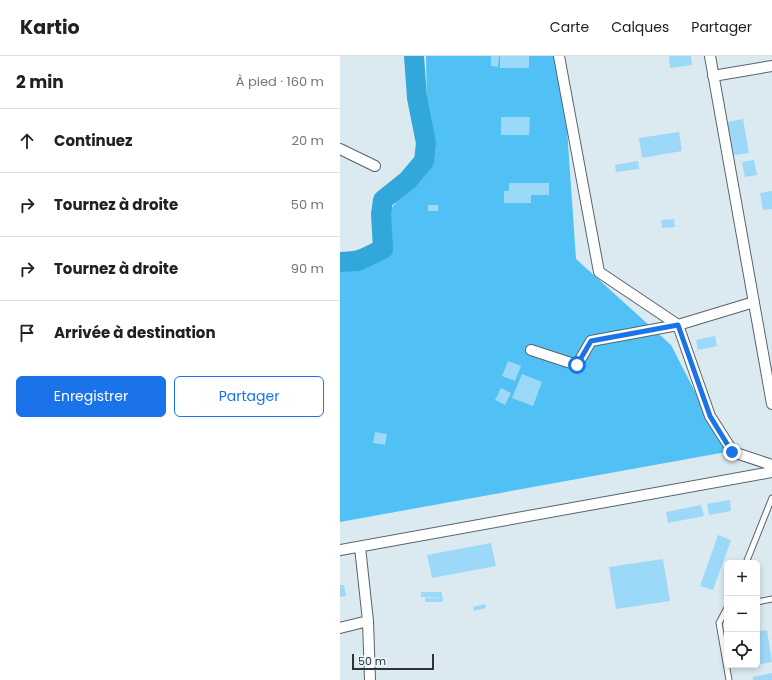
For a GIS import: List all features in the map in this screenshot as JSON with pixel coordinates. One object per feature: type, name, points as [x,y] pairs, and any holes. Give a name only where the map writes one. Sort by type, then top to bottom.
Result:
[{"type":"street","points":[[559,56],[599,272],[678,325],[710,416],[732,452],[772,465]]},
{"type":"street","points":[[710,56],[772,404]]},
{"type":"street","points":[[713,76],[772,66]]},
{"type":"street","points":[[340,149],[375,166]]},
{"type":"street","points":[[531,350],[577,365],[591,341],[678,325],[754,302]]},
{"type":"street","points":[[340,550],[772,472]]},
{"type":"street","points":[[360,547],[368,621],[370,680]]},
{"type":"street","points":[[340,628],[368,621]]},
{"type":"lane","points":[[747,560],[772,498]]},
{"type":"lane","points":[[760,601],[772,599]]},
{"type":"lane","points":[[724,614],[719,623],[729,680]]},
{"type":"shaded area","points":[[426,56],[562,56],[576,259],[671,345],[726,452],[340,522],[340,254],[373,246],[388,213],[428,161]]},
{"type":"building","points":[[491,56],[499,56],[498,67],[491,66]]},
{"type":"building","points":[[500,56],[529,56],[529,68],[500,68]]},
{"type":"building","points":[[669,56],[691,56],[692,65],[670,68]]},
{"type":"building","points":[[501,117],[530,117],[529,135],[501,135]]},
{"type":"building","points":[[743,119],[749,153],[728,156],[723,123]]},
{"type":"building","points":[[679,132],[682,151],[642,158],[639,138]]},
{"type":"building","points":[[754,160],[757,175],[745,177],[742,162]]},
{"type":"building","points":[[638,161],[639,169],[616,172],[615,165]]},
{"type":"building","points":[[509,183],[549,183],[549,195],[531,195],[531,203],[504,203],[504,191],[509,191]]},
{"type":"building","points":[[772,191],[772,209],[763,210],[760,193]]},
{"type":"building","points":[[428,205],[438,205],[438,211],[428,211]]},
{"type":"building","points":[[674,219],[675,227],[662,228],[661,220]]},
{"type":"building","points":[[715,336],[717,346],[698,350],[696,340]]},
{"type":"building","points":[[508,361],[521,366],[515,381],[502,376]]},
{"type":"building","points":[[522,374],[542,382],[533,406],[512,398]]},
{"type":"building","points":[[501,388],[511,393],[505,405],[495,400]]},
{"type":"building","points":[[375,432],[387,434],[385,445],[373,443]]},
{"type":"building","points":[[730,500],[731,511],[709,515],[707,504]]},
{"type":"building","points":[[701,505],[704,516],[668,523],[666,512]]},
{"type":"building","points":[[718,535],[731,540],[713,590],[700,586]]},
{"type":"building","points":[[491,543],[496,566],[432,578],[427,555]]},
{"type":"building","points":[[663,559],[670,601],[616,609],[609,567]]},
{"type":"building","points":[[340,585],[344,585],[346,596],[340,597]]},
{"type":"building","points":[[421,592],[442,592],[442,597],[421,597]]},
{"type":"building","points":[[443,597],[443,602],[425,602],[425,598]]},
{"type":"building","points":[[485,604],[486,608],[474,611],[473,607]]},
{"type":"building","points":[[767,630],[772,662],[760,664],[760,632]]},
{"type":"building","points":[[772,673],[772,680],[753,680],[753,677]]},
{"type":"waterway","points":[[340,262],[358,261],[383,249],[381,214],[383,200],[408,180],[424,161],[426,143],[417,98],[414,56]]},
{"type":"route","points":[[577,365],[591,341],[678,325],[710,416],[732,452]]}]
